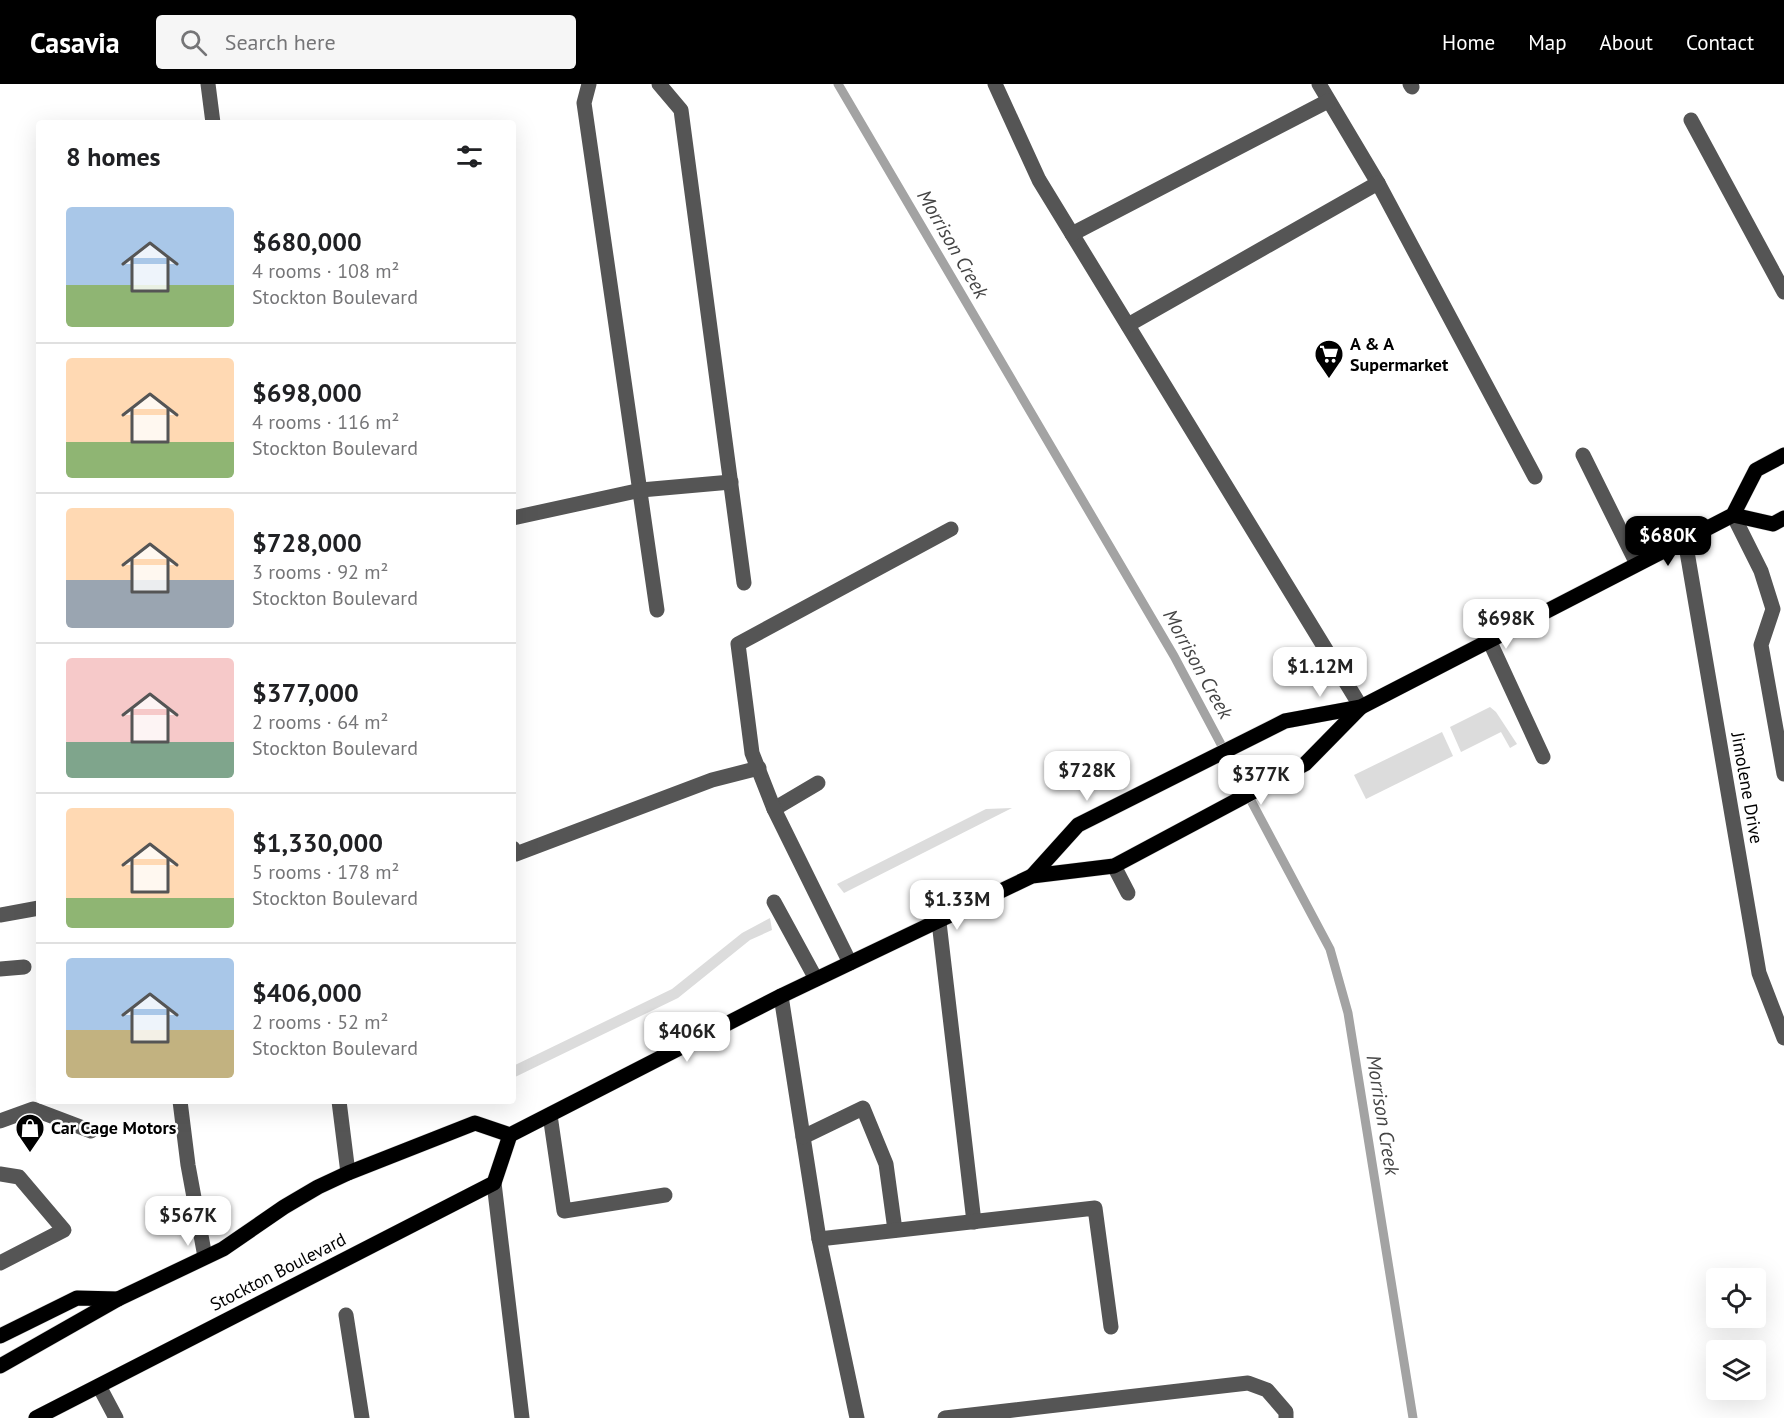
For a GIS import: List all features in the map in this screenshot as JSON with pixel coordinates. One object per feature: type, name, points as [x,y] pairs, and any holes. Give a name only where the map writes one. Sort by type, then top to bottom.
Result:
[{"type":"main road","points":[[1032,876],[1078,825],[1286,721],[1361,707],[1733,515],[1756,470],[1784,455]]},
{"type":"main road","points":[[1733,515],[1773,524],[1784,518]]},
{"type":"main road","points":[[494,1183],[510,1136],[781,996],[1032,876],[1114,866],[1305,764],[1361,707]]},
{"type":"main road","points":[[0,1366],[118,1299],[222,1249],[293,1202],[348,1173],[475,1123],[510,1136]]},
{"type":"main road","name":"Stockton Boulevard","points":[[36,1418],[494,1183]]},
{"type":"main road","points":[[0,1336],[77,1298],[118,1299]]},
{"type":"street","points":[[208,84],[213,120]]},
{"type":"street","points":[[589,84],[584,102],[657,610]]},
{"type":"street","points":[[659,84],[681,110],[744,583]]},
{"type":"street","points":[[995,84],[1039,180],[1361,707]]},
{"type":"street","points":[[1319,84],[1378,183],[1535,477]]},
{"type":"street","points":[[1072,234],[1328,101]]},
{"type":"street","points":[[1691,120],[1784,292]]},
{"type":"street","points":[[1128,325],[1378,183]]},
{"type":"street","points":[[1583,454],[1637,564]]},
{"type":"street","points":[[516,517],[641,490],[731,482]]},
{"type":"street","points":[[1733,515],[1779,609],[1761,645],[1784,774]]},
{"type":"street","points":[[850,963],[774,809],[752,753],[738,644],[951,529]]},
{"type":"street","name":"Jimolene Drive","points":[[1685,540],[1759,973],[1784,1038]]},
{"type":"street","points":[[1489,640],[1543,757]]},
{"type":"street","points":[[516,850],[712,780],[759,768]]},
{"type":"street","points":[[774,809],[819,783]]},
{"type":"street","points":[[1114,866],[1128,893]]},
{"type":"street","points":[[774,902],[816,979]]},
{"type":"street","points":[[0,915],[36,909]]},
{"type":"street","points":[[939,922],[974,1222]]},
{"type":"street","points":[[0,969],[24,967]]},
{"type":"street","points":[[781,996],[819,1239],[857,1418]]},
{"type":"street","points":[[180,1104],[188,1165],[205,1257]]},
{"type":"street","points":[[339,1104],[348,1173]]},
{"type":"street","points":[[803,1137],[863,1108],[886,1164],[896,1230]]},
{"type":"street","points":[[0,1121],[33,1109],[90,1131]]},
{"type":"street","points":[[550,1115],[564,1211],[665,1195]]},
{"type":"street","points":[[0,1174],[19,1177],[64,1230],[0,1263]]},
{"type":"street","points":[[494,1183],[522,1418]]},
{"type":"street","points":[[819,1239],[1095,1208],[1111,1327]]},
{"type":"street","points":[[346,1315],[362,1418]]},
{"type":"street","points":[[945,1418],[1248,1383],[1267,1390],[1286,1412],[1286,1418]]},
{"type":"street","points":[[99,1386],[116,1418]]},
{"type":"shaded area","points":[[1490,707],[1496,712],[1517,744],[1510,748],[1501,732],[1461,752],[1450,727]]},
{"type":"shaded area","points":[[1442,732],[1453,756],[1366,799],[1354,775]]},
{"type":"shaded area","points":[[1012,808],[844,893],[837,884],[986,809]]},
{"type":"shaded area","points":[[770,918],[772,930],[750,940],[678,998],[516,1077],[516,1065],[672,989],[742,933]]},
{"type":"waterway","name":"Morrison Creek","points":[[838,84],[1174,656],[1330,949],[1348,1013],[1413,1418]]},
{"type":"place","name":"A & A Supermarket","points":[[1329,380]]},
{"type":"place","name":"Car Cage Motors","points":[[30,1154]]}]
